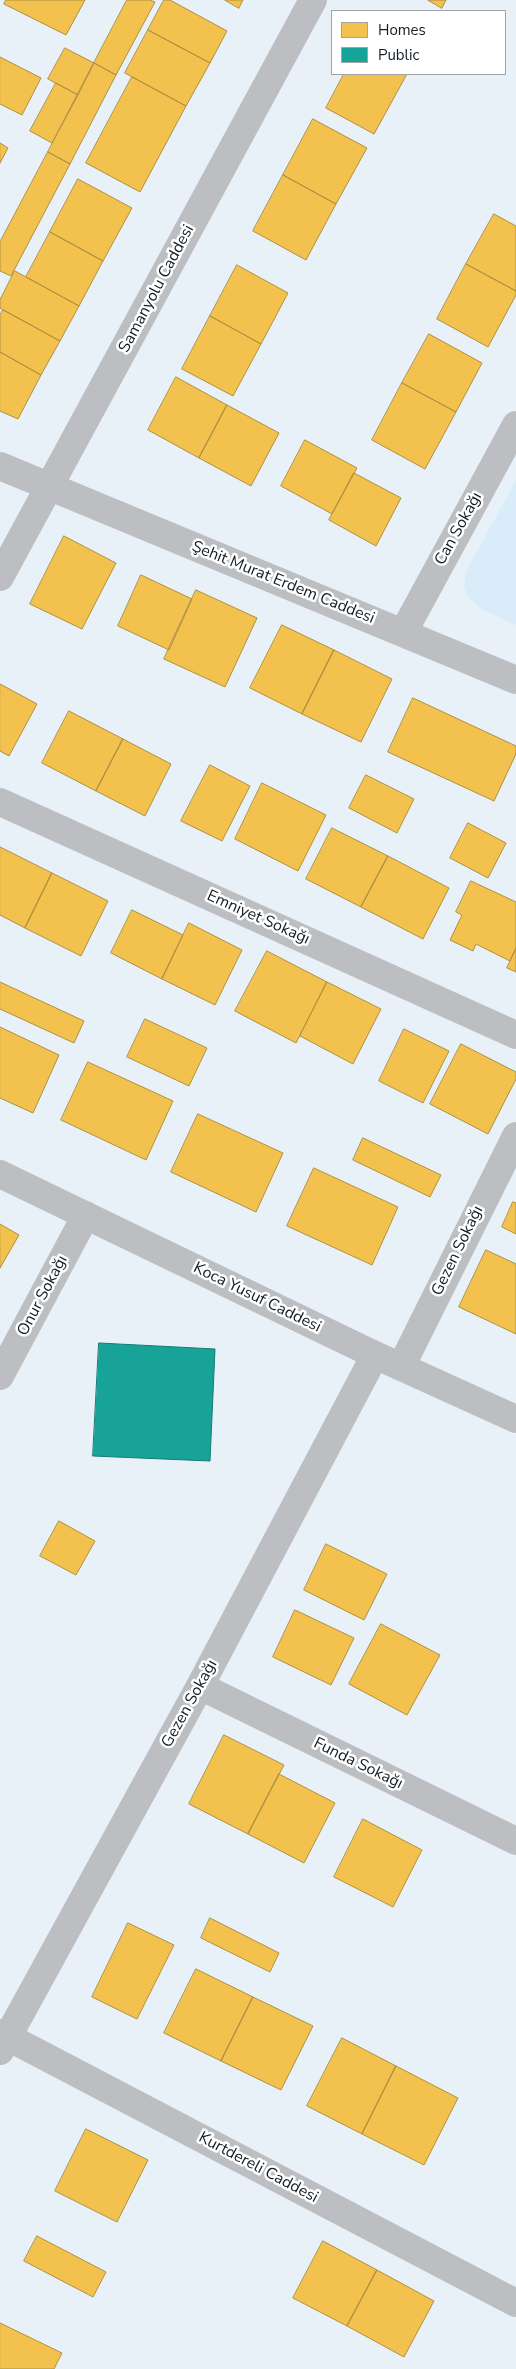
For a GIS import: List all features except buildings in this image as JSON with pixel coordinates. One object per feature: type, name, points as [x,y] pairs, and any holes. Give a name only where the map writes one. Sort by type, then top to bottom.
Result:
[{"type":"street","name":"Samanyolu Caddesi","points":[[0,577],[313,0]]},
{"type":"street","name":"Can Sokağı","points":[[403,633],[516,425]]},
{"type":"street","name":"Şehit Murat Erdem Caddesi","points":[[0,466],[516,680]]},
{"type":"street","name":"Emniyet Sokağı","points":[[0,802],[516,1035]]},
{"type":"street","name":"Gezen Sokağı","points":[[401,1367],[516,1136]]},
{"type":"street","name":"Koca Yusuf Caddesi","points":[[0,1174],[375,1355],[516,1419]]},
{"type":"street","name":"Onur Sokağı","points":[[0,1376],[86,1216]]},
{"type":"street","name":"Gezen Sokağı","points":[[3,2040],[200,1686],[375,1355]]},
{"type":"street","name":"Funda Sokağı","points":[[200,1686],[516,1841]]},
{"type":"street","name":"Kurtdereli Caddesi","points":[[3,2040],[516,2303]]},
{"type":"shaded area","points":[[516,480],[516,625],[481,609],[470,599],[464,587],[466,572]]}]
